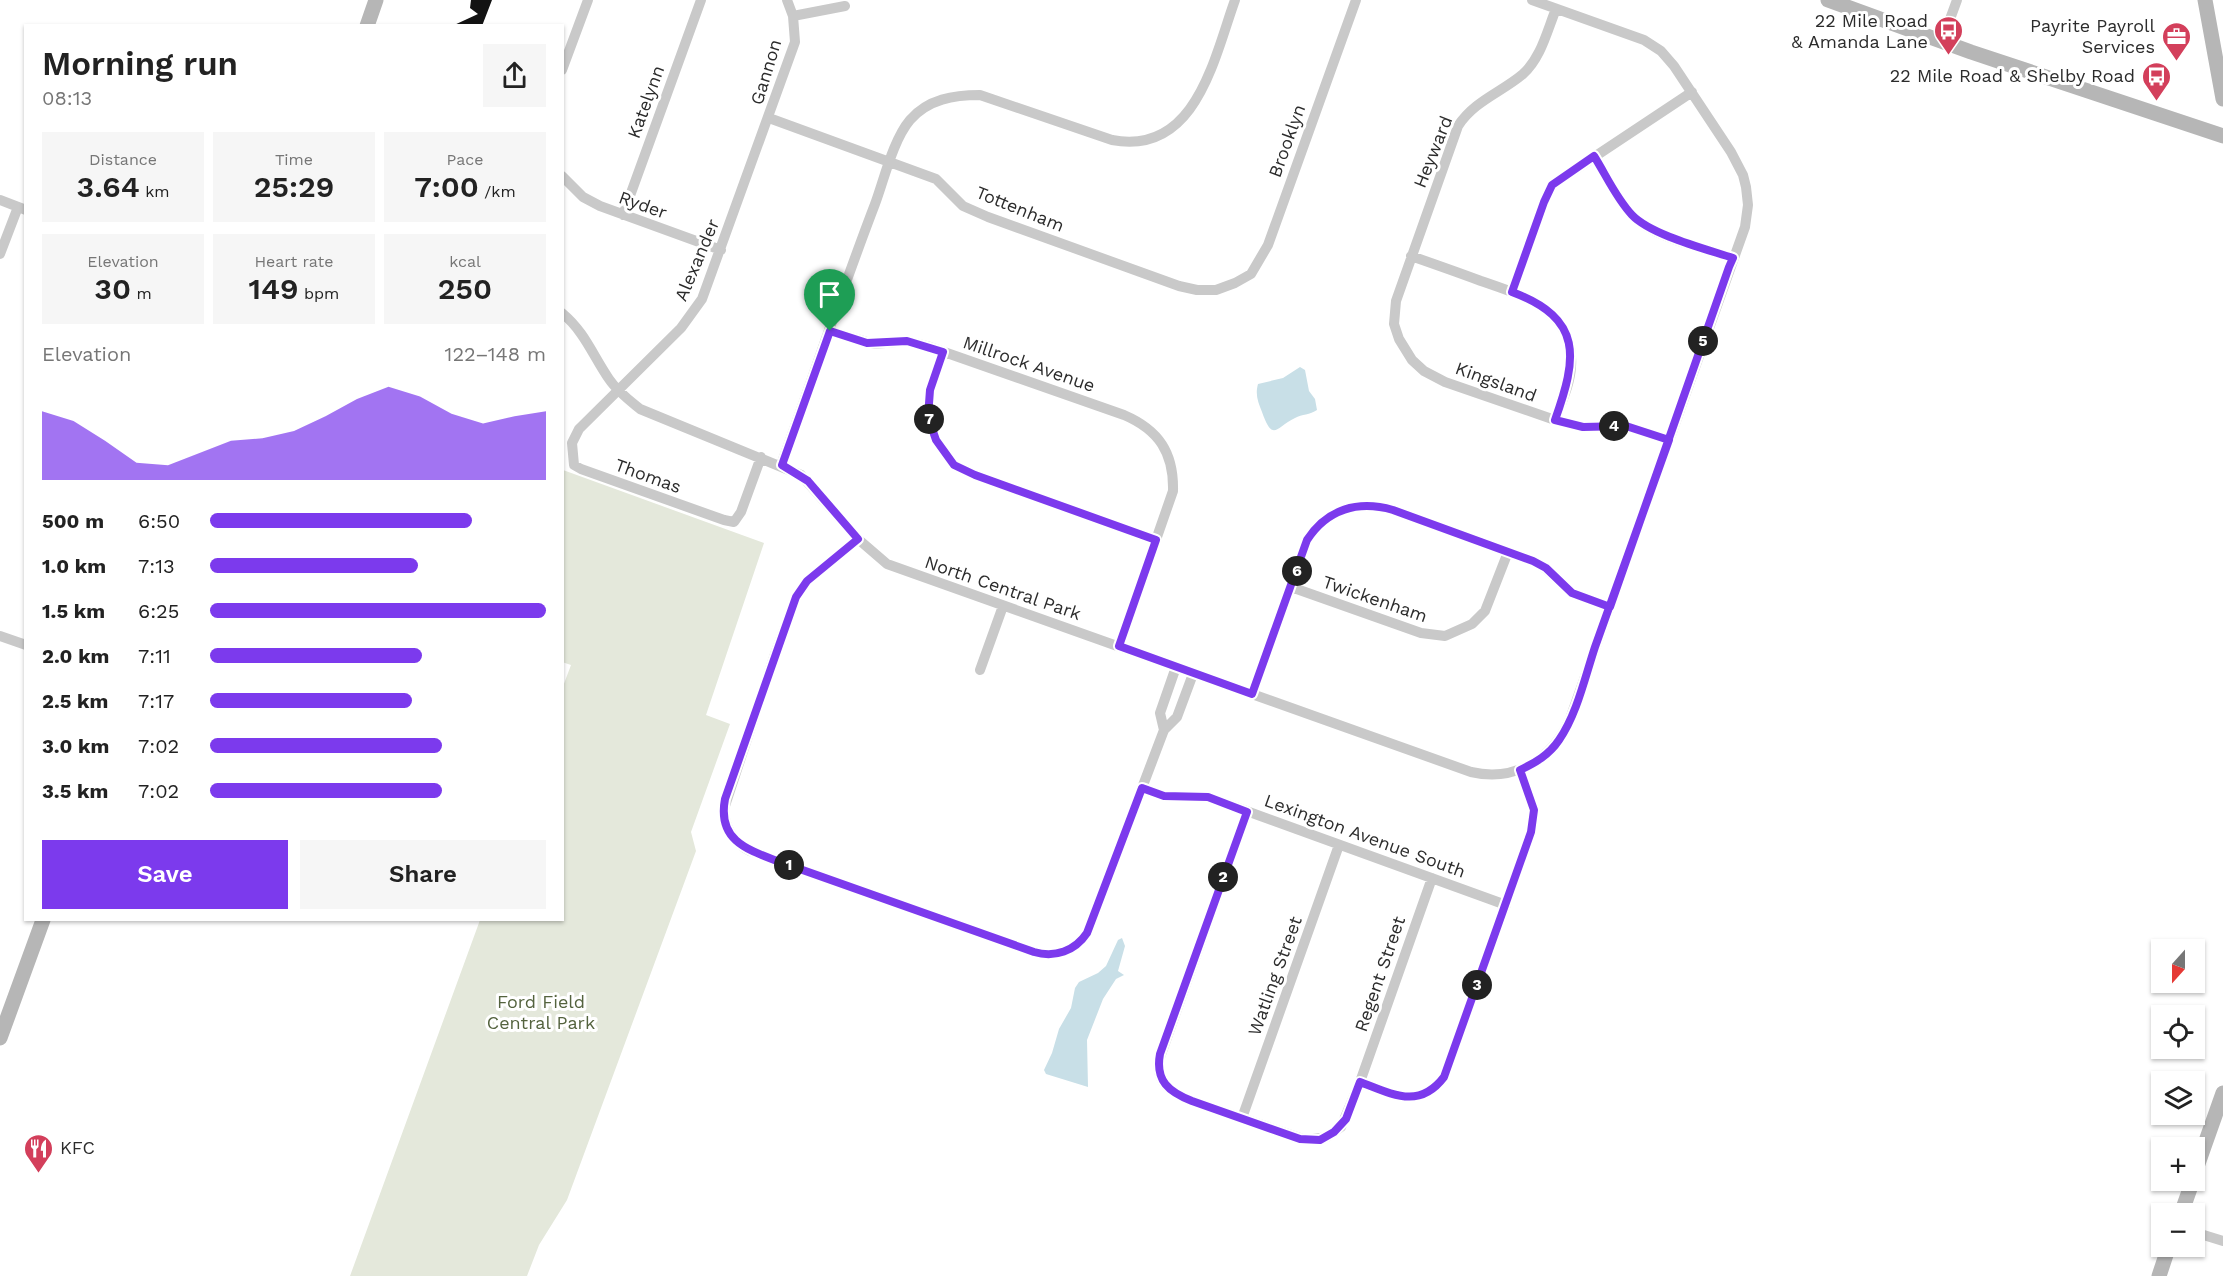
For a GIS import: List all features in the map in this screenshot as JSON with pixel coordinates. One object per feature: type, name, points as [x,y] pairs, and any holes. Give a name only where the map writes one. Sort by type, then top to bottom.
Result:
[{"type":"street","points":[[368,24],[376,0]]},
{"type":"street","points":[[564,65],[588,0]]},
{"type":"street","name":"Katelynn","points":[[623,216],[701,0]]},
{"type":"street","name":"Gannon","points":[[769,118],[795,42],[793,16],[787,0]]},
{"type":"street","points":[[782,465],[890,163],[899,140],[915,116],[933,102],[963,95],[980,95],[1112,140],[1132,141],[1153,137],[1172,128],[1194,106],[1235,0]]},
{"type":"street","name":"Brooklyn","points":[[1234,284],[1251,274],[1268,245],[1356,0]]},
{"type":"street","points":[[1512,292],[1552,185],[1692,92],[1674,66],[1653,45],[1532,0]]},
{"type":"street","points":[[1828,0],[2223,136]]},
{"type":"street","points":[[2205,0],[2217,29],[2223,99]]},
{"type":"street","points":[[1942,41],[1953,2]]},
{"type":"street","points":[[793,16],[845,6]]},
{"type":"street","name":"Heyward","points":[[1399,339],[1394,324],[1395,301],[1458,126],[1478,105],[1528,69],[1539,53],[1556,9]]},
{"type":"street","name":"North Central Park","points":[[564,315],[584,335],[617,389],[640,409],[782,465],[808,481],[858,539],[887,564],[1470,772],[1488,775],[1508,774],[1544,757],[1552,750],[1565,730],[1733,258],[1746,215],[1748,197],[1743,175],[1731,152],[1692,92]]},
{"type":"street","name":"Tottenham","points":[[769,118],[936,179],[970,210],[1179,286],[1216,290],[1234,284]]},
{"type":"street","name":"Alexander","points":[[617,389],[681,328],[695,310],[721,250],[769,118]]},
{"type":"street","points":[[1594,156],[1626,207],[1639,221],[1656,231],[1733,258]]},
{"type":"street","name":"Ryder","points":[[564,178],[583,197],[623,216],[721,250]]},
{"type":"street","points":[[0,200],[22,209],[0,254]]},
{"type":"street","points":[[1411,256],[1536,302],[1554,316],[1568,340],[1571,358],[1570,374],[1555,420]]},
{"type":"street","name":"Millrock Avenue","points":[[830,331],[867,343],[907,341],[1133,419],[1154,434],[1168,454],[1174,471],[1173,491],[1156,540]]},
{"type":"street","name":"Kingsland","points":[[1399,339],[1412,360],[1424,371],[1445,382],[1555,420],[1583,427],[1626,426],[1669,440]]},
{"type":"street","points":[[943,352],[930,390],[928,417],[936,440],[954,465],[975,475],[1156,540],[1119,646]]},
{"type":"street","name":"Thomas","points":[[617,389],[579,429],[572,443],[574,465],[581,469],[734,522],[741,512],[761,457]]},
{"type":"street","points":[[1252,694],[1307,540],[1322,521],[1357,506],[1376,505],[1540,564],[1572,593],[1610,607]]},
{"type":"street","points":[[858,539],[807,581],[796,597],[725,799],[724,814],[730,833],[739,844],[760,855],[1034,952],[1054,954],[1070,949],[1087,933],[1164,730],[1177,717],[1193,674]]},
{"type":"street","name":"Twickenham","points":[[1291,587],[1420,633],[1445,636],[1472,624],[1485,611],[1508,552]]},
{"type":"street","points":[[980,670],[1003,606]]},
{"type":"street","points":[[0,636],[24,644]]},
{"type":"street","points":[[1164,730],[1160,712],[1176,668]]},
{"type":"street","points":[[1168,691],[1184,696]]},
{"type":"street","points":[[1360,1082],[1401,1097],[1415,1097],[1435,1090],[1444,1077],[1534,821],[1534,810],[1520,770]]},
{"type":"street","name":"Lexington Avenue South","points":[[1142,788],[1171,797],[1208,797],[1506,905]]},
{"type":"street","points":[[1242,1118],[1178,1095],[1169,1089],[1159,1075],[1160,1054],[1247,812]]},
{"type":"street","name":"Watling Street","points":[[1242,1118],[1339,845]]},
{"type":"street","name":"Regent Street","points":[[1242,1118],[1300,1139],[1320,1140],[1334,1132],[1346,1119],[1432,878]]},
{"type":"street","points":[[0,1038],[5,1009],[43,921]]},
{"type":"street","points":[[2205,1144],[2223,1093]]},
{"type":"street","points":[[2205,1235],[2223,1241]]},
{"type":"street","points":[[2158,1276],[2165,1257]]},
{"type":"green space","name":"Ford Field Central Park","points":[[564,470],[764,543],[706,715],[730,724],[691,832],[696,851],[567,1200],[539,1245],[527,1276],[350,1276],[480,921],[564,921],[564,684],[571,665],[564,663]]},
{"type":"water","points":[[1300,367],[1305,370],[1309,391],[1315,399],[1317,410],[1272,430],[1258,402],[1258,384],[1283,378]]},
{"type":"water","points":[[1122,938],[1125,946],[1118,971],[1124,975],[1116,979],[1103,999],[1087,1040],[1088,1087],[1046,1074],[1044,1070],[1059,1029],[1071,1008],[1075,988],[1079,982],[1098,973],[1106,966],[1118,940]]},
{"type":"building","points":[[471,0],[492,0],[483,24],[456,24],[478,14],[470,8]]},
{"type":"place","name":"22 Mile Road & Amanda Lane","points":[[1949,56]]},
{"type":"place","name":"Payrite Payroll Services","points":[[2176,62]]},
{"type":"place","name":"22 Mile Road & Shelby Road","points":[[2156,102]]},
{"type":"place","name":"KFC","points":[[39,1174]]},
{"type":"route","points":[[830,331],[782,465],[808,481],[858,539],[807,581],[796,597],[725,799],[725,820],[734,839],[744,848],[760,855],[1034,952],[1054,954],[1070,949],[1087,933],[1142,788],[1177,798],[1208,797],[1247,812],[1160,1054],[1158,1066],[1163,1083],[1178,1095],[1192,1101],[1306,1140],[1320,1140],[1341,1127],[1360,1082],[1401,1097],[1415,1097],[1435,1090],[1444,1077],[1534,821],[1534,810],[1520,770],[1535,763],[1552,750],[1570,719],[1610,607],[1648,497],[1669,440],[1626,426],[1583,427],[1555,420],[1570,374],[1571,358],[1568,340],[1561,325],[1544,307],[1527,297],[1512,292],[1544,202],[1552,185],[1594,156],[1626,207],[1639,221],[1656,231],[1733,258],[1729,267],[1669,440],[1610,607],[1572,593],[1546,568],[1533,561],[1376,505],[1346,508],[1322,521],[1307,540],[1252,694],[1119,646],[1156,540],[975,475],[954,465],[936,440],[928,417],[930,390],[943,352],[907,341],[867,343],[830,331]]}]
